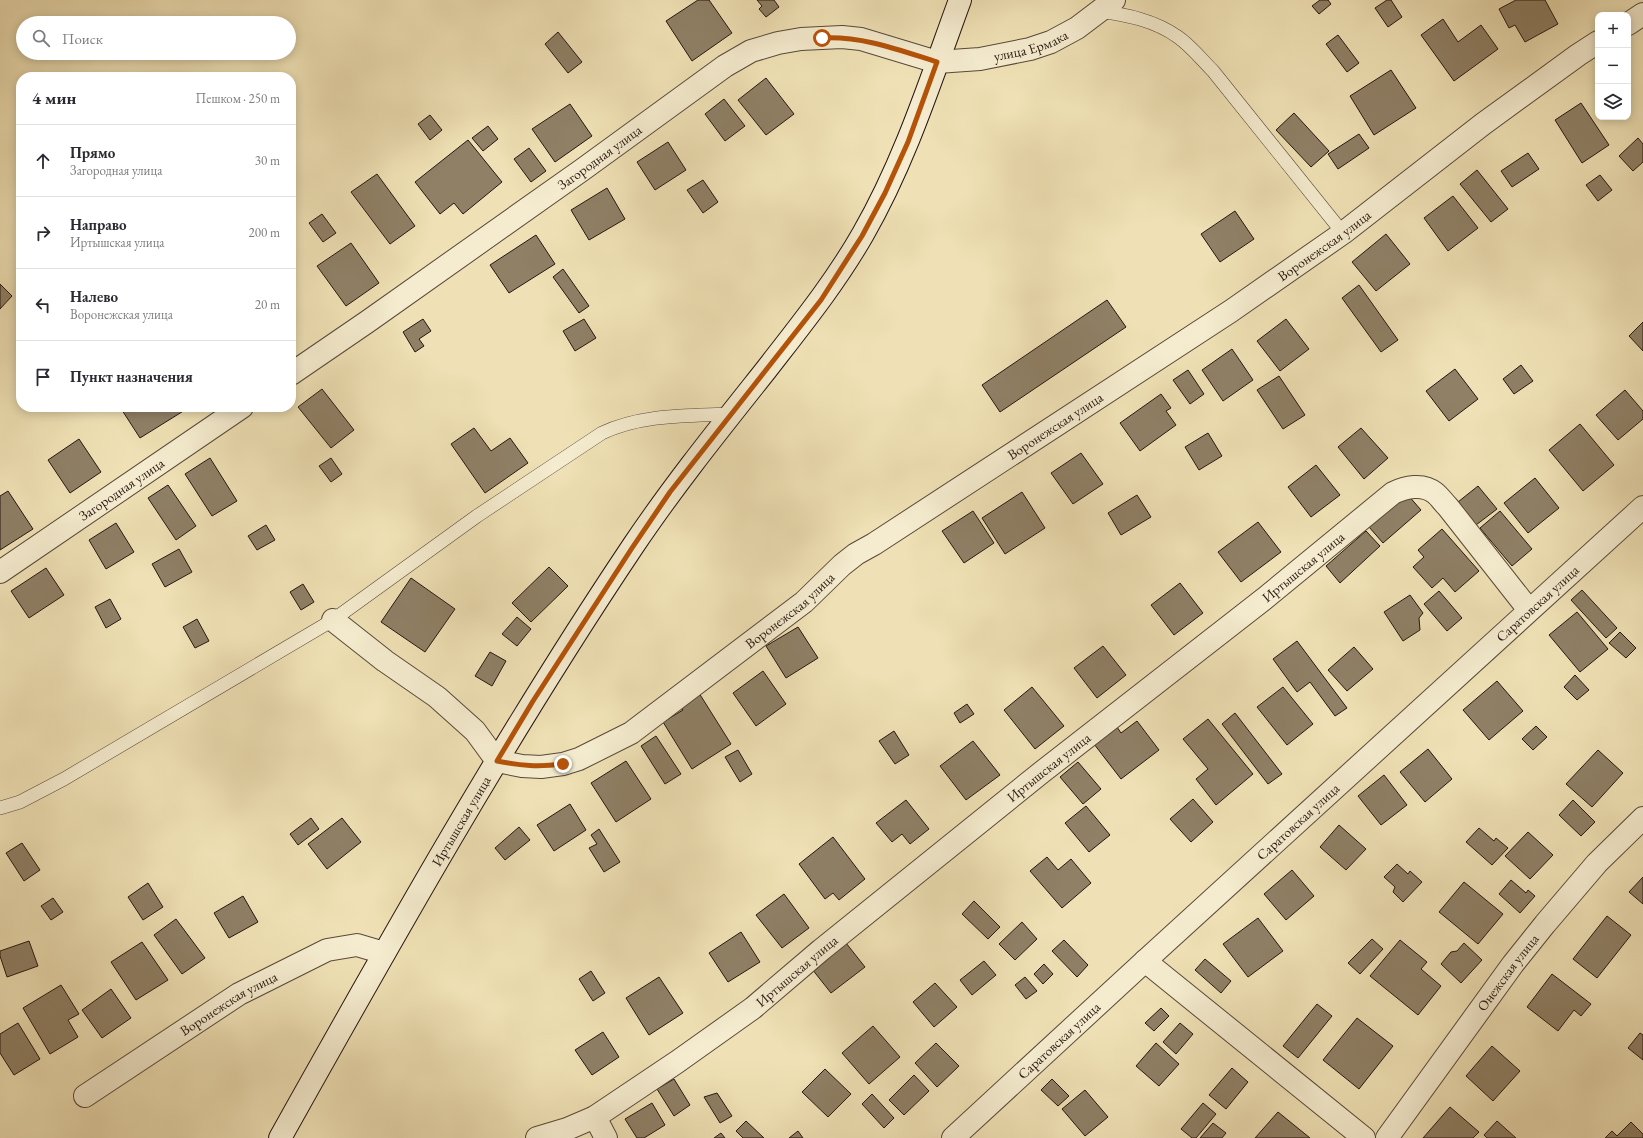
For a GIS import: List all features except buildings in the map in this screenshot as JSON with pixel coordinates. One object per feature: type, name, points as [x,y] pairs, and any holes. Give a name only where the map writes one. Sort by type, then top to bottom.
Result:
[{"type":"street","name":"Иртышская улица","points":[[280,1138],[384,953],[533,701],[670,492],[821,300],[862,236],[885,193],[908,142],[960,0]]},
{"type":"street","name":"улица Ермака","points":[[937,62],[980,59],[1030,49],[1051,42],[1077,28],[1106,6]]},
{"type":"street","points":[[1631,22],[1643,14]]},
{"type":"street","name":"Загородная улица","points":[[296,371],[582,170],[725,66],[751,51],[778,43],[801,39],[842,37],[861,39],[937,62]]},
{"type":"street","name":"Воронежская улица","points":[[497,761],[522,766],[541,767],[563,764],[579,759],[631,732],[804,602],[842,565],[856,554],[874,544],[1231,311],[1343,234],[1478,129],[1595,44]]},
{"type":"street","name":"Загородная улица","points":[[0,572],[235,412]]},
{"type":"street","name":"Иртышская улица","points":[[537,1138],[567,1129],[595,1117],[677,1062],[753,1008],[827,945],[1042,772],[1264,599],[1393,493],[1400,490],[1418,487],[1434,492],[1448,507],[1529,610]]},
{"type":"street","name":"Саратовская улица","points":[[953,1138],[1643,507]]},
{"type":"street","points":[[333,620],[385,661],[437,697],[475,731],[497,761]]},
{"type":"street","name":"Онежская улица","points":[[1387,1138],[1509,970],[1541,930],[1597,863],[1643,818]]},
{"type":"street","name":"Воронежская улица","points":[[85,1096],[239,994],[327,950],[357,944],[384,953]]},
{"type":"street","points":[[1145,961],[1364,1138]]},
{"type":"street","points":[[595,1117],[606,1138]]},
{"type":"lane","points":[[1106,6],[1147,21],[1178,37],[1191,49],[1213,71],[1343,234]]},
{"type":"lane","points":[[0,808],[20,802],[64,778],[333,620],[477,516],[602,433],[619,425],[650,418],[731,414]]},
{"type":"route","points":[[563,764],[541,767],[522,766],[497,761],[533,701],[670,492],[821,300],[862,236],[885,193],[908,142],[937,62],[861,39],[842,37],[822,38]]}]
